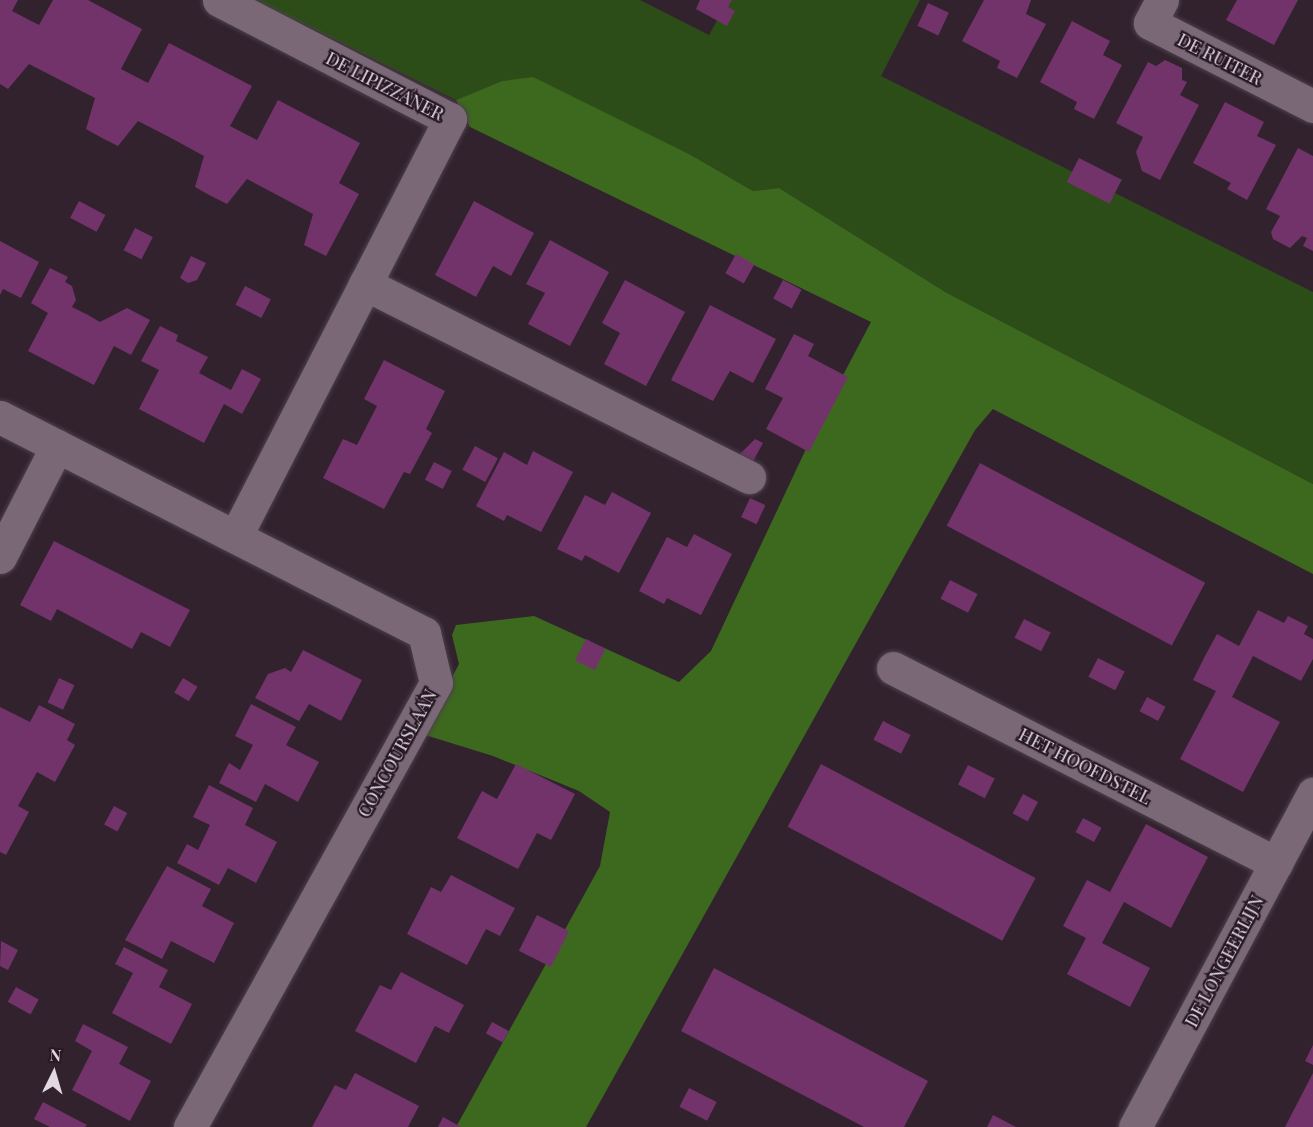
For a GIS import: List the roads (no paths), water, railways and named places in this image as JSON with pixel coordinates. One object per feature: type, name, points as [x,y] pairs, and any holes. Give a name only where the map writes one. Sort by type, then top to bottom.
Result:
[{"type":"street","name":"DE LIPIZZANER","points":[[219,0],[450,119],[236,535]]},
{"type":"street","name":"DE RUITER","points":[[1162,0],[1150,23],[1313,106]]},
{"type":"street","points":[[365,284],[749,477]]},
{"type":"street","name":"CONCOURSLAAN","points":[[0,417],[236,535],[424,633],[436,683],[190,1127]]},
{"type":"street","points":[[0,557],[57,446]]},
{"type":"street","name":"HET HOOFDSTEL","points":[[893,668],[1276,863]]},
{"type":"street","name":"DE LONGEERLIJN","points":[[1135,1127],[1313,794]]}]
